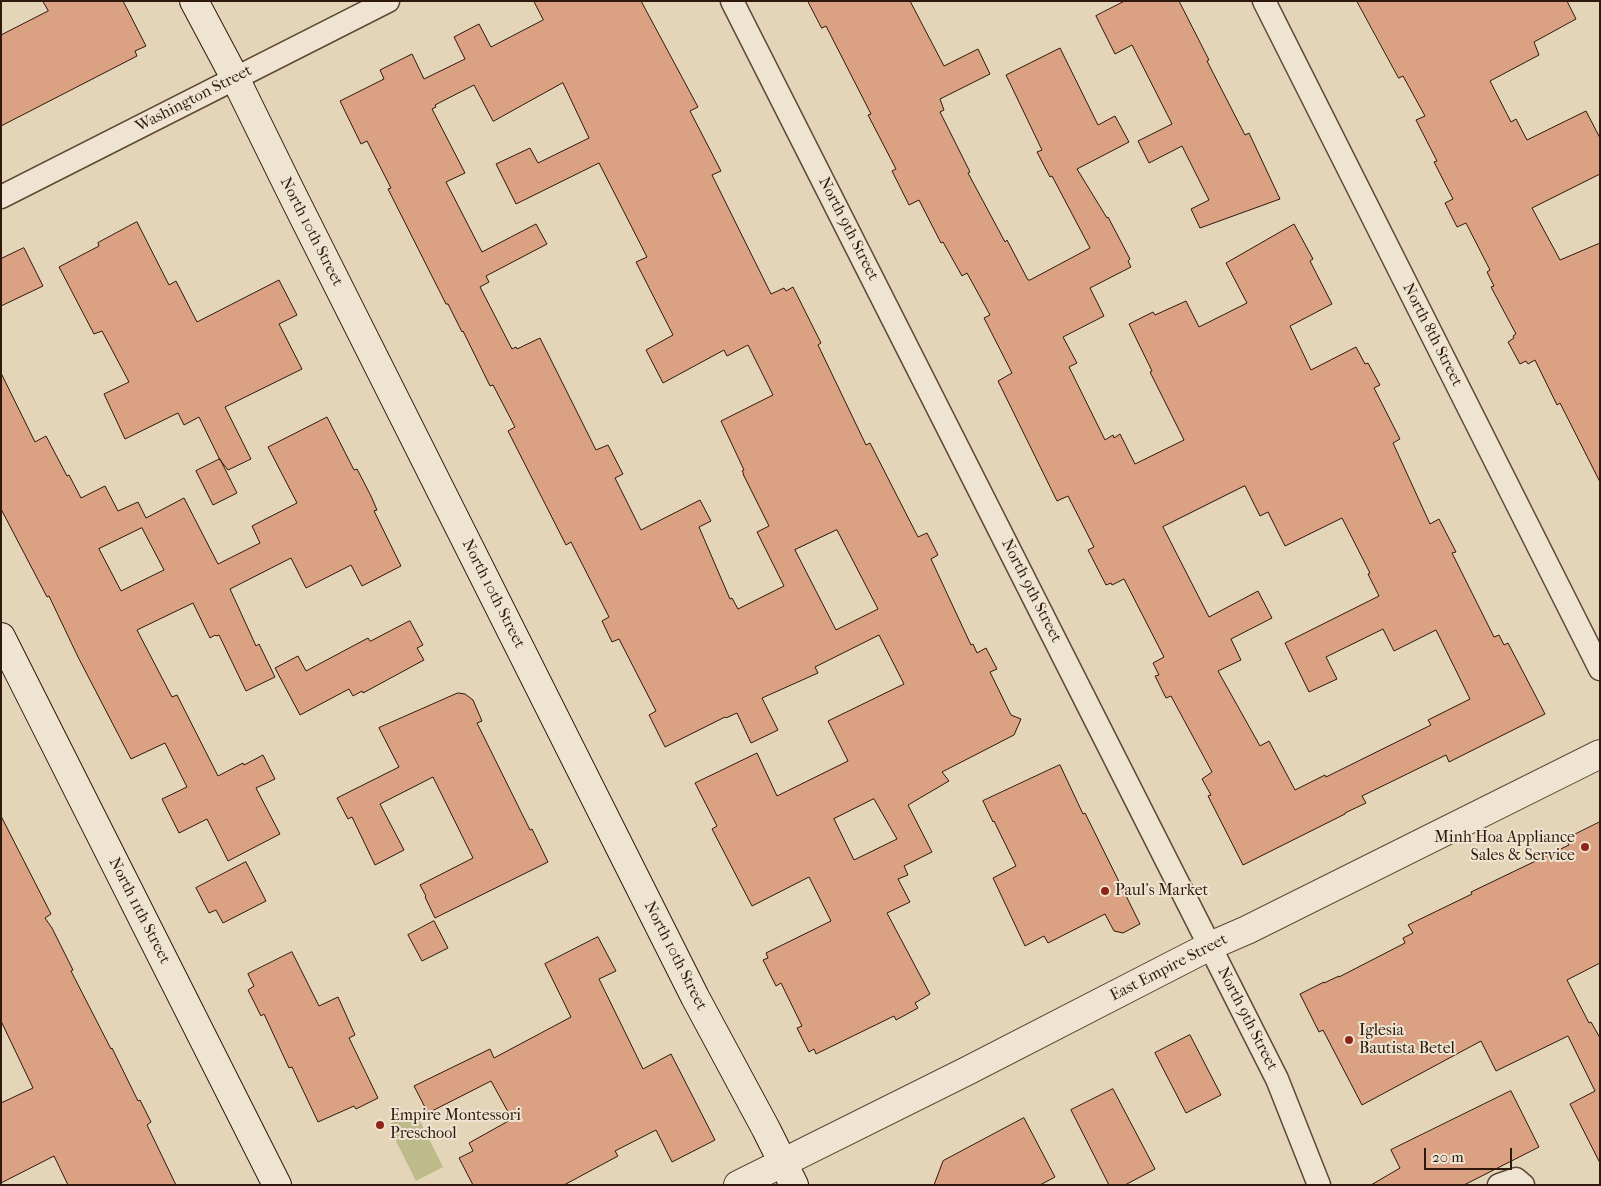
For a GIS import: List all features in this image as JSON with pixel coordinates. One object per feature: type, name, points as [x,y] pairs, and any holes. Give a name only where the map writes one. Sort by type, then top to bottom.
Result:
[{"type":"main road","name":"North 10th Street","points":[[194,1],[235,78],[691,988],[788,1174]]},
{"type":"main road","name":"North 11th Street","points":[[1,637],[277,1185]]},
{"type":"main road","name":"East Empire Street","points":[[738,1185],[788,1174],[967,1071],[1210,946],[1247,930],[1600,754]]},
{"type":"street","name":"Washington Street","points":[[1,197],[388,1]]},
{"type":"street","name":"North 9th Street","points":[[732,1],[1278,1079],[1319,1185]]},
{"type":"street","name":"North 8th Street","points":[[1264,1],[1600,669]]},
{"type":"street","points":[[1499,1185],[1516,1179],[1524,1185]]},
{"type":"shaded area","points":[[415,1111],[443,1167],[416,1181],[388,1125]]},
{"type":"building","points":[[43,1],[123,1],[146,46],[135,51],[137,56],[1,126],[1,35],[48,11]]},
{"type":"building","points":[[534,1],[641,1],[698,107],[690,111],[721,171],[712,175],[771,294],[784,288],[786,291],[793,287],[821,343],[818,345],[866,445],[870,443],[918,537],[927,533],[938,555],[931,559],[971,645],[973,644],[977,653],[986,648],[997,669],[990,672],[1011,715],[1021,719],[1014,735],[942,772],[949,781],[908,805],[932,852],[904,866],[908,875],[898,879],[910,902],[887,913],[930,994],[915,1003],[918,1008],[896,1020],[894,1016],[816,1054],[814,1049],[809,1052],[797,1028],[802,1026],[781,983],[776,986],[763,960],[768,958],[766,953],[831,921],[809,877],[752,906],[712,829],[717,826],[695,783],[757,753],[777,796],[848,761],[828,721],[904,684],[879,635],[815,667],[818,673],[762,698],[778,730],[751,743],[737,713],[725,717],[665,747],[649,715],[656,711],[619,639],[612,642],[602,621],[609,617],[571,542],[566,545],[508,431],[515,427],[493,385],[490,386],[448,304],[446,304],[388,189],[391,188],[367,141],[361,144],[340,101],[384,79],[380,70],[412,54],[424,79],[465,59],[454,37],[479,24],[491,47],[543,20]],"holes":[[[563,83],[589,138],[538,163],[530,148],[496,164],[516,204],[599,163],[647,257],[636,262],[673,335],[646,350],[663,383],[724,350],[727,356],[748,345],[773,395],[721,421],[744,470],[742,471],[743,474],[769,526],[757,532],[784,586],[738,609],[732,598],[730,599],[699,527],[711,521],[700,500],[641,530],[615,478],[623,474],[608,445],[596,450],[540,338],[517,349],[516,347],[512,349],[480,287],[489,282],[486,276],[547,244],[536,224],[482,252],[446,182],[465,173],[432,109],[436,107],[435,105],[474,85],[493,121]],[[837,530],[878,609],[836,630],[795,550]],[[874,799],[897,839],[854,860],[834,819]]]},
{"type":"building","points":[[808,1],[910,1],[944,66],[978,49],[990,74],[940,99],[944,110],[940,112],[970,172],[968,173],[1028,280],[1090,248],[1052,176],[1050,177],[1037,152],[1042,150],[1006,75],[1060,48],[1098,125],[1115,116],[1129,142],[1077,169],[1108,217],[1130,259],[1128,261],[1131,267],[1090,288],[1104,316],[1063,337],[1077,363],[1069,367],[1105,440],[1113,435],[1114,438],[1120,434],[1135,464],[1184,440],[1150,372],[1152,371],[1129,324],[1153,312],[1155,315],[1186,301],[1199,327],[1247,303],[1226,263],[1294,224],[1313,259],[1310,261],[1332,304],[1290,326],[1311,370],[1356,347],[1365,364],[1368,363],[1380,385],[1374,388],[1400,439],[1393,443],[1430,524],[1439,519],[1456,552],[1452,553],[1494,637],[1499,635],[1504,645],[1508,643],[1545,714],[1449,762],[1446,755],[1362,796],[1366,803],[1243,865],[1208,796],[1211,795],[1202,779],[1212,772],[1171,696],[1166,698],[1155,676],[1159,675],[1153,663],[1164,657],[1124,579],[1112,585],[1111,583],[1106,585],[1088,550],[1094,547],[1068,496],[1057,501],[998,381],[1012,373],[984,318],[990,315],[967,273],[962,276],[943,242],[941,243],[919,200],[909,205],[892,171],[896,169],[868,115],[871,114],[826,26],[822,28]],"holes":[[[1245,486],[1260,516],[1268,512],[1285,546],[1342,518],[1370,573],[1368,574],[1379,596],[1285,643],[1309,692],[1337,679],[1326,657],[1383,629],[1394,651],[1436,630],[1470,699],[1428,720],[1431,725],[1326,777],[1325,775],[1295,790],[1269,741],[1260,746],[1218,671],[1241,660],[1231,639],[1272,618],[1258,591],[1209,617],[1163,527]]]},
{"type":"building","points":[[1125,1],[1179,1],[1245,135],[1249,133],[1280,199],[1200,228],[1191,209],[1209,200],[1182,146],[1149,163],[1138,141],[1172,124],[1132,45],[1115,54],[1096,16]]},
{"type":"building","points":[[1357,1],[1567,1],[1576,19],[1534,42],[1539,55],[1490,81],[1511,122],[1516,119],[1527,140],[1586,111],[1600,138],[1600,174],[1532,208],[1560,260],[1600,243],[1600,482],[1560,403],[1557,405],[1535,360],[1528,364],[1526,361],[1520,364],[1508,342],[1516,334],[1491,287],[1494,286],[1487,272],[1490,270],[1466,223],[1457,227],[1445,203],[1453,199],[1434,162],[1437,161],[1416,120],[1425,116],[1403,76],[1399,78]]},
{"type":"building","points":[[137,222],[169,285],[176,281],[197,322],[279,280],[297,315],[279,324],[302,369],[225,407],[251,459],[228,470],[220,460],[199,417],[184,425],[178,413],[125,439],[104,394],[129,382],[102,331],[94,334],[59,267],[99,246],[98,243]]},
{"type":"building","points":[[24,248],[43,286],[1,306],[1,259]]},
{"type":"building","points":[[1,373],[35,442],[46,436],[81,498],[105,486],[118,511],[138,502],[146,518],[184,498],[218,564],[260,543],[252,526],[297,503],[268,447],[327,417],[354,470],[357,469],[371,496],[377,510],[374,511],[401,566],[362,586],[351,565],[306,588],[291,558],[230,589],[256,646],[259,644],[275,677],[246,691],[219,635],[210,638],[193,603],[137,630],[172,697],[177,695],[218,776],[263,755],[275,779],[256,788],[280,834],[228,861],[207,819],[179,833],[162,799],[187,787],[165,743],[131,759],[78,657],[49,596],[47,597],[1,509]],"holes":[[[142,528],[164,570],[121,591],[99,549]]]},
{"type":"building","points":[[220,459],[237,493],[213,505],[196,471]]},
{"type":"building","points":[[410,621],[423,645],[417,648],[424,660],[363,693],[362,691],[353,696],[349,689],[300,715],[275,668],[298,656],[306,671],[368,638],[370,641]]},
{"type":"building","points":[[458,693],[465,694],[473,700],[482,721],[477,723],[548,862],[435,918],[420,885],[473,858],[433,777],[380,804],[404,850],[375,865],[352,817],[348,819],[337,798],[399,767],[379,728]]},
{"type":"building","points":[[1060,765],[1140,924],[1123,933],[1114,931],[1105,914],[1048,943],[1044,936],[1025,946],[993,878],[1016,866],[983,801]]},
{"type":"building","points":[[1,816],[51,914],[45,918],[52,928],[73,970],[71,971],[138,1101],[140,1100],[151,1122],[147,1125],[176,1185],[68,1185],[54,1156],[1,1183],[1,1103],[33,1088],[1,1021]]},
{"type":"building","points":[[1600,822],[1600,963],[1567,980],[1589,1023],[1591,1022],[1600,1038],[1600,1163],[1570,1104],[1595,1091],[1568,1036],[1496,1071],[1481,1041],[1362,1105],[1323,1030],[1319,1032],[1300,994],[1339,977],[1405,943],[1403,938],[1413,933],[1408,925],[1472,894],[1471,892],[1569,845],[1566,839]]},
{"type":"building","points":[[246,862],[266,901],[223,923],[216,910],[209,913],[196,888]]},
{"type":"building","points":[[434,921],[448,948],[422,961],[408,935]]},
{"type":"building","points":[[598,937],[616,971],[599,979],[643,1069],[671,1054],[715,1140],[672,1162],[656,1130],[615,1151],[618,1156],[564,1185],[473,1185],[459,1158],[473,1151],[469,1143],[512,1119],[491,1081],[428,1113],[414,1086],[490,1049],[494,1058],[571,1017],[545,964]]},
{"type":"building","points":[[292,952],[319,1006],[338,997],[355,1035],[349,1038],[378,1098],[356,1109],[354,1106],[318,1122],[292,1067],[289,1068],[264,1014],[261,1016],[248,990],[254,986],[248,974]]},
{"type":"building","points":[[1190,1035],[1221,1095],[1186,1113],[1155,1053]]},
{"type":"building","points":[[1113,1089],[1155,1169],[1125,1185],[1109,1185],[1071,1110]]},
{"type":"building","points":[[1511,1091],[1539,1147],[1464,1185],[1371,1185],[1400,1168],[1391,1150]]},
{"type":"building","points":[[1024,1118],[1055,1177],[1040,1185],[934,1185],[943,1161]]},
{"type":"place","name":"Minh Hoa Appliance Sales & Service","points":[[1585,847]]},
{"type":"place","name":"Paul’s Market","points":[[1105,891]]},
{"type":"place","name":"Iglesia Bautista Betel","points":[[1349,1040]]},
{"type":"place","name":"Empire Montessori Preschool","points":[[380,1125]]}]
